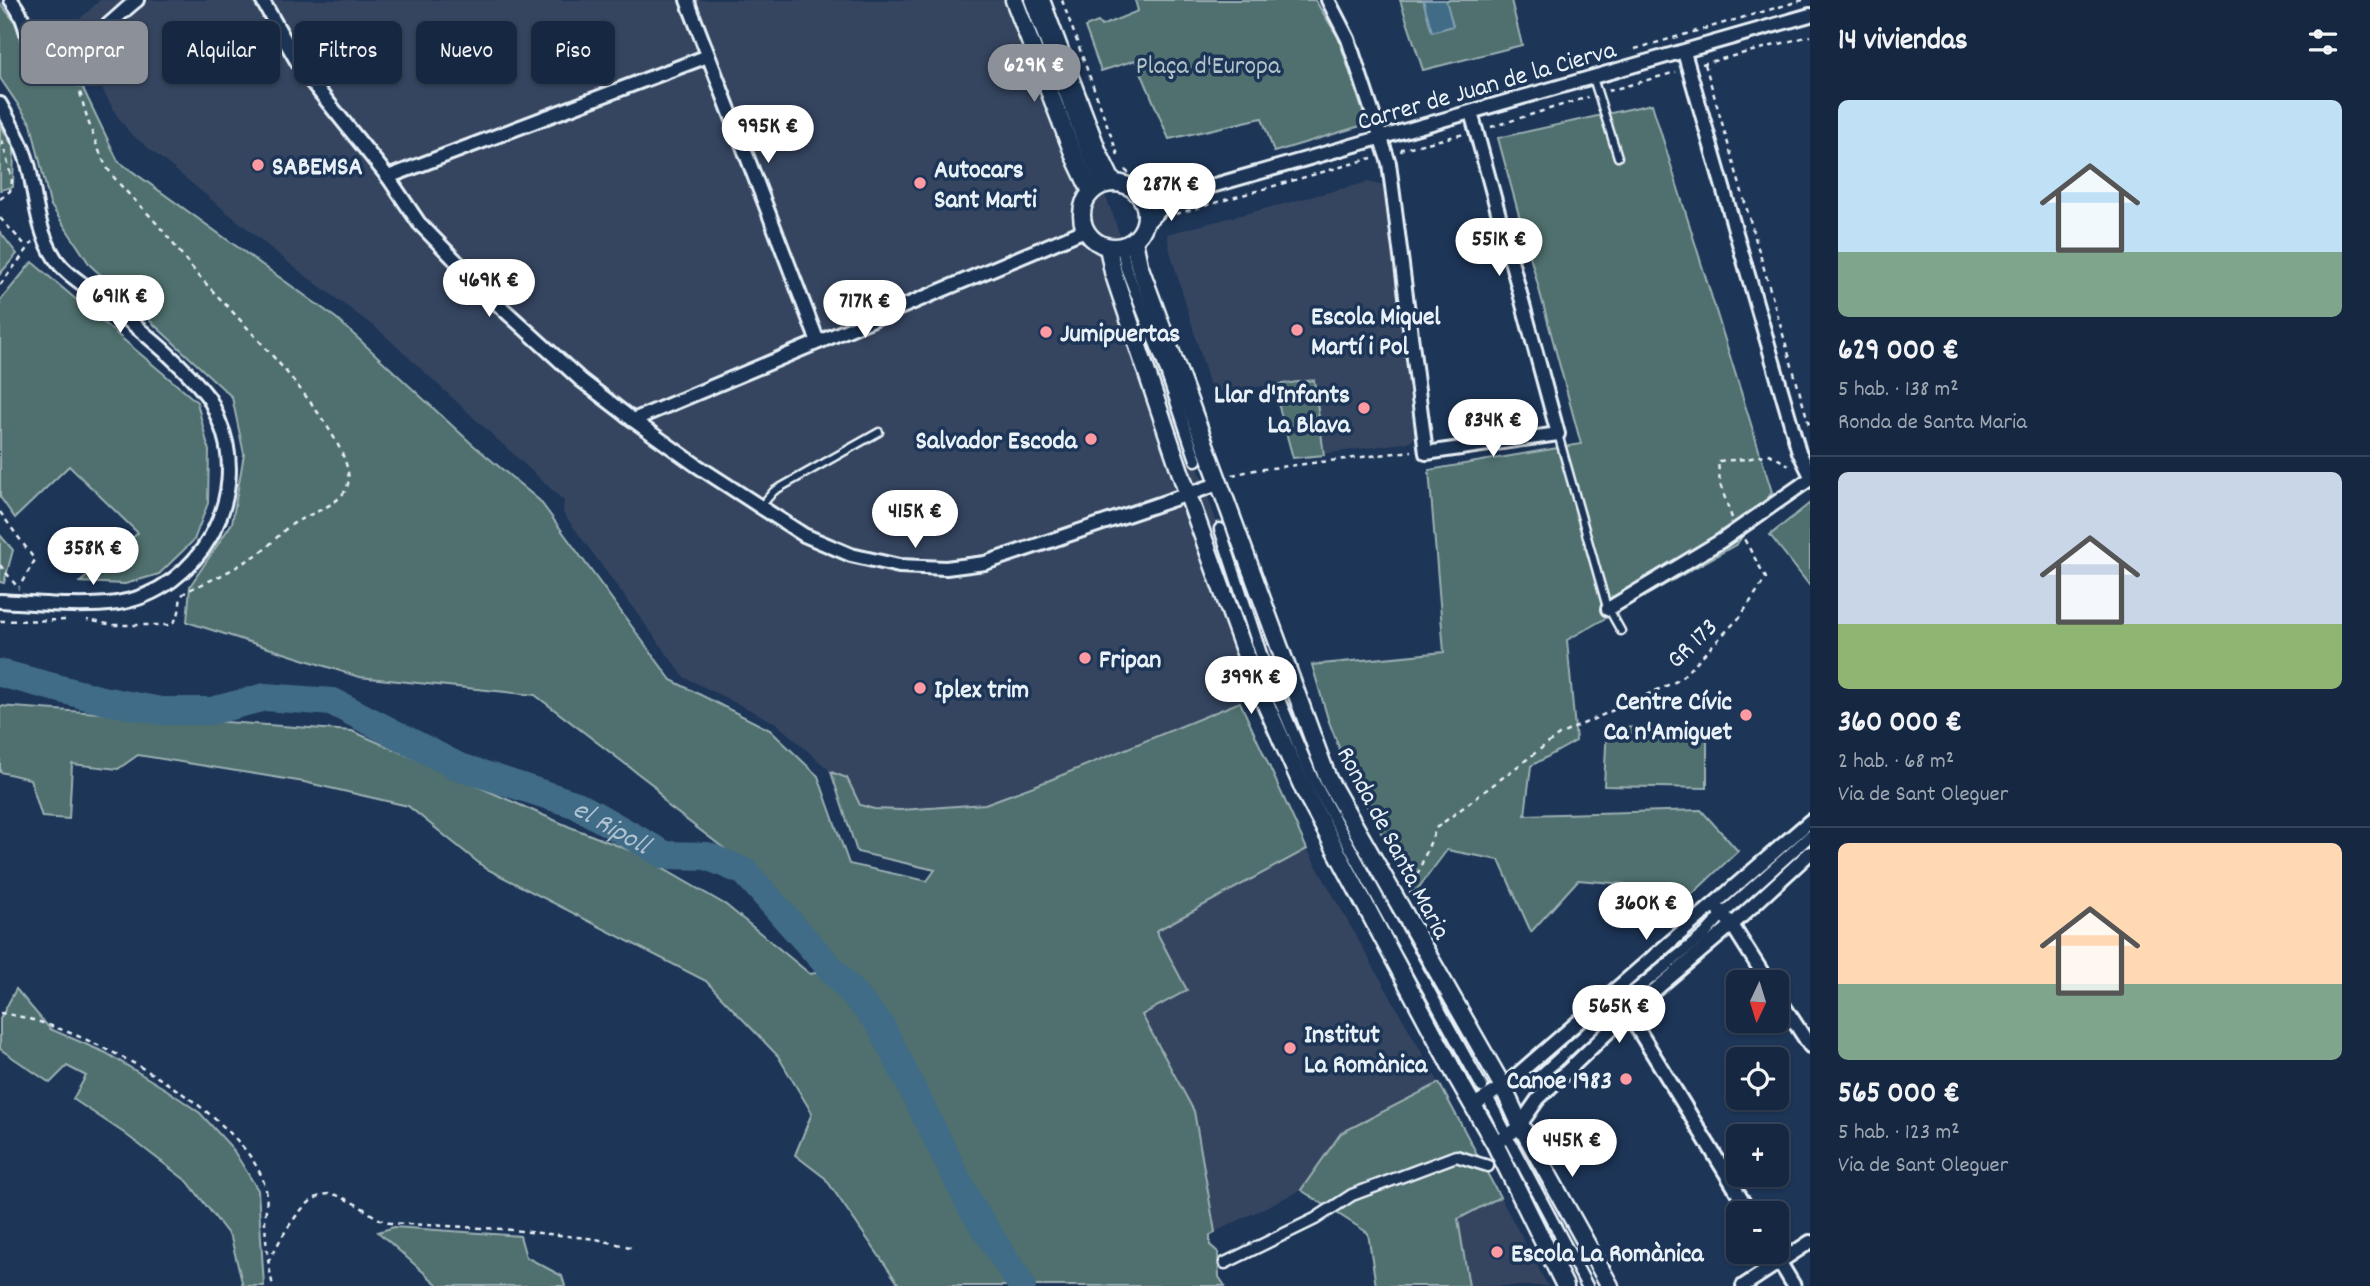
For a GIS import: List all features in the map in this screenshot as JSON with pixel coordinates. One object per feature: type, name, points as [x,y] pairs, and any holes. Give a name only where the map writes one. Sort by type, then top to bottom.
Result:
[{"type":"street","points":[[11,0],[23,21]]},
{"type":"street","points":[[107,21],[137,0]]},
{"type":"street","points":[[262,0],[302,70],[388,177],[419,223],[502,308],[581,380],[633,420],[804,535],[851,555],[899,566],[946,568],[985,563],[1218,484]]},
{"type":"street","points":[[687,0],[818,342]]},
{"type":"street","points":[[1014,0],[1074,158],[1102,187]]},
{"type":"street","points":[[1030,0],[1087,154],[1102,187]]},
{"type":"street","points":[[1041,0],[1098,152],[1102,187]]},
{"type":"street","points":[[1328,0],[1348,39],[1389,163],[1426,453],[1558,434],[1471,112]]},
{"type":"street","name":"Carrer de Juan de la Cierva","points":[[1144,192],[1174,197],[1810,15]]},
{"type":"street","points":[[1608,608],[1737,530],[1810,476],[1798,452],[1684,52]]},
{"type":"street","points":[[388,177],[708,56]]},
{"type":"street","points":[[0,104],[19,139],[30,170],[37,215],[57,261],[183,369],[209,399],[226,437],[230,459],[227,498],[214,533],[186,570],[151,593],[118,603],[0,601]]},
{"type":"street","points":[[1102,187],[1132,188],[1144,192],[1145,225],[1121,245],[1097,243],[1085,230],[1082,213],[1085,202],[1102,187]]},
{"type":"street","name":"Carrer de Juan de la Cierva","points":[[1145,225],[1174,197]]},
{"type":"street","points":[[633,420],[1085,230]]},
{"type":"street","points":[[1121,245],[1126,268],[1163,363],[1196,460]]},
{"type":"street","name":"Ronda de Santa Maria","points":[[1121,245],[1139,265],[1328,779],[1503,1087],[1520,1124],[1609,1286]]},
{"type":"street","name":"Ronda de Santa Maria","points":[[1121,245],[1113,272],[1188,495],[1254,678],[1304,790],[1472,1105],[1503,1143],[1565,1286]]},
{"type":"street","name":"Ronda de Santa Maria","points":[[1220,529],[1266,669],[1314,782],[1482,1087]]},
{"type":"street","points":[[1531,1084],[1719,910],[1810,821]]},
{"type":"street","points":[[1719,910],[1810,836]]},
{"type":"street","points":[[1472,1105],[1503,1087],[1732,925],[1810,853]]},
{"type":"street","points":[[1719,910],[1732,925],[1760,970]]},
{"type":"street","points":[[1587,1286],[1503,1143],[1620,1003]]},
{"type":"street","points":[[1620,1003],[1744,1201]]},
{"type":"street","points":[[1789,1014],[1810,1046]]},
{"type":"street","points":[[1489,1100],[1504,1129]]},
{"type":"street","points":[[1224,1263],[1315,1219],[1352,1195],[1456,1156],[1488,1166]]},
{"type":"street","points":[[1789,1251],[1810,1242]]},
{"type":"street","points":[[1743,1286],[1767,1264]]},
{"type":"street","points":[[1781,1264],[1794,1286]]},
{"type":"lane","points":[[1593,78],[1618,157]]},
{"type":"lane","points":[[760,507],[774,491],[879,432]]},
{"type":"lane","points":[[1558,434],[1608,608],[1621,631]]},
{"type":"path","points":[[1062,0],[1118,156]]},
{"type":"path","points":[[1626,52],[1804,0]]},
{"type":"path","points":[[1172,216],[1374,158],[1378,166],[1389,163],[1398,160],[1402,149],[1477,131],[1597,94],[1810,36]]},
{"type":"path","points":[[1705,64],[1810,428]]},
{"type":"path","points":[[0,621],[93,620],[113,625],[169,625],[175,622],[178,616],[181,596],[185,592],[211,581],[265,550],[293,523],[305,519],[341,496],[350,479],[349,470],[335,442],[300,388],[109,171],[102,158],[79,84]]},
{"type":"path","points":[[0,136],[12,181],[10,191],[0,199]]},
{"type":"path","points":[[1122,168],[1144,192]]},
{"type":"path","points":[[0,218],[27,247]]},
{"type":"path","points":[[0,285],[27,247],[43,233]]},
{"type":"path","points":[[1218,484],[1234,473],[1405,451],[1426,453]]},
{"type":"path","name":"GR 173","points":[[1403,910],[1436,828],[1559,735],[1679,680],[1740,617],[1766,578],[1737,530],[1720,484],[1718,461],[1769,454],[1790,465]]},
{"type":"path","points":[[0,512],[35,560],[19,589],[0,565]]},
{"type":"path","points":[[0,1013],[27,1017],[60,1028],[124,1057],[189,1098],[220,1123],[247,1154],[266,1191],[268,1262],[273,1286]]},
{"type":"path","points":[[268,1262],[292,1220],[316,1198],[330,1194],[357,1204],[379,1220],[390,1223],[502,1229],[596,1239],[634,1248]]},
{"type":"shaded area","points":[[100,0],[1030,0],[1114,218],[1266,669],[1240,702],[985,804],[901,810],[874,809],[860,805],[847,778],[831,772],[776,723],[684,677],[563,513],[564,501],[380,331],[294,267],[130,133],[99,84],[148,84],[148,21],[78,21]]},
{"type":"shaded area","points":[[1423,0],[1446,0],[1453,26],[1432,32]]},
{"type":"shaded area","name":"Escola Miquel Martí i Pol","points":[[1368,182],[1383,186],[1415,437],[1410,442],[1293,458],[1273,385],[1212,393],[1167,234]]},
{"type":"shaded area","name":"Institut La Romànica","points":[[1307,849],[1439,1083],[1341,1133],[1301,1190],[1215,1232],[1194,1111],[1142,1015],[1187,989],[1156,931]]},
{"type":"shaded area","name":"Escola La Romànica","points":[[1500,1197],[1548,1286],[1469,1286],[1458,1219]]},
{"type":"green space","name":"Plaça d'Europa","points":[[1135,0],[1315,0],[1338,37],[1367,124],[1274,152],[1262,118],[1169,139],[1136,60],[1101,71],[1085,27],[1098,22],[1101,26],[1138,11]]},
{"type":"green space","points":[[1400,0],[1511,0],[1522,45],[1423,70]]},
{"type":"green space","points":[[0,3],[18,26],[21,84],[81,84],[118,161],[336,318],[472,444],[540,501],[671,680],[770,730],[818,776],[849,864],[927,881],[935,870],[857,852],[831,772],[847,778],[860,805],[874,809],[901,810],[985,804],[1240,702],[1307,849],[1156,931],[1187,990],[1142,1015],[1194,1111],[1215,1232],[1210,1236],[1210,1245],[1218,1252],[1219,1277],[1225,1286],[900,1286],[825,1178],[795,1155],[812,1113],[778,1056],[706,981],[485,868],[408,806],[304,782],[138,755],[118,769],[72,764],[69,819],[42,817],[30,779],[0,772],[0,706],[352,731],[570,827],[634,852],[726,905],[810,974],[838,969],[746,865],[667,805],[653,785],[535,695],[359,677],[187,622],[190,586],[232,523],[244,454],[232,397],[90,265],[50,204],[31,124],[0,78]]},
{"type":"green space","points":[[1652,104],[1772,492],[1737,544],[1567,640],[1576,741],[1531,766],[1525,815],[1701,810],[1738,851],[1669,916],[1625,884],[1578,880],[1531,932],[1499,860],[1447,850],[1414,894],[1348,771],[1328,719],[1312,665],[1444,652],[1429,470],[1581,444],[1498,138]]},
{"type":"green space","points":[[0,125],[14,148],[13,187],[0,190]]},
{"type":"green space","points":[[0,232],[17,254],[0,274]]},
{"type":"green space","points":[[32,262],[197,402],[209,451],[208,503],[194,540],[159,574],[125,584],[80,582],[138,533],[69,466],[15,518],[0,497],[0,301]]},
{"type":"green space","points":[[1314,380],[1324,455],[1293,458],[1273,385]]},
{"type":"green space","points":[[1810,503],[1810,586],[1770,535]]},
{"type":"green space","points":[[0,535],[13,550],[4,583],[0,582]]},
{"type":"green space","points":[[1607,726],[1707,732],[1707,788],[1604,786]]},
{"type":"green space","points":[[16,989],[50,1029],[106,1053],[167,1090],[200,1113],[232,1148],[258,1190],[264,1286],[243,1286],[231,1238],[188,1182],[124,1133],[73,1099],[86,1076],[67,1066],[50,1083],[0,1049],[0,1019]]},
{"type":"green space","points":[[1439,1083],[1500,1197],[1458,1219],[1469,1286],[1376,1286],[1368,1233],[1301,1190],[1341,1133]]},
{"type":"green space","points":[[394,1227],[520,1236],[526,1257],[562,1276],[565,1286],[439,1286],[378,1232]]},
{"type":"waterway","name":"el Ripoll","points":[[0,673],[102,700],[161,711],[211,711],[265,697],[333,702],[457,766],[577,805],[665,855],[707,856],[745,872],[880,1024],[969,1203],[1022,1286]]},
{"type":"place","name":"SABEMSA","points":[[258,165]]},
{"type":"place","name":"Autocars Sant Marti","points":[[920,183]]},
{"type":"place","name":"Escola Miquel Martí i Pol","points":[[1297,330]]},
{"type":"place","name":"Jumipuertas","points":[[1046,332]]},
{"type":"place","name":"Llar d'Infants La Blava","points":[[1364,408]]},
{"type":"place","name":"Salvador Escoda","points":[[1091,439]]},
{"type":"place","name":"Fripan","points":[[1085,658]]},
{"type":"place","name":"Iplex trim","points":[[920,688]]},
{"type":"place","name":"Centre Cívic Ca n'Amiguet","points":[[1746,715]]},
{"type":"place","name":"Institut La Romànica","points":[[1290,1048]]},
{"type":"place","name":"Canoe 1983","points":[[1626,1079]]},
{"type":"place","name":"Escola La Romànica","points":[[1497,1252]]}]
